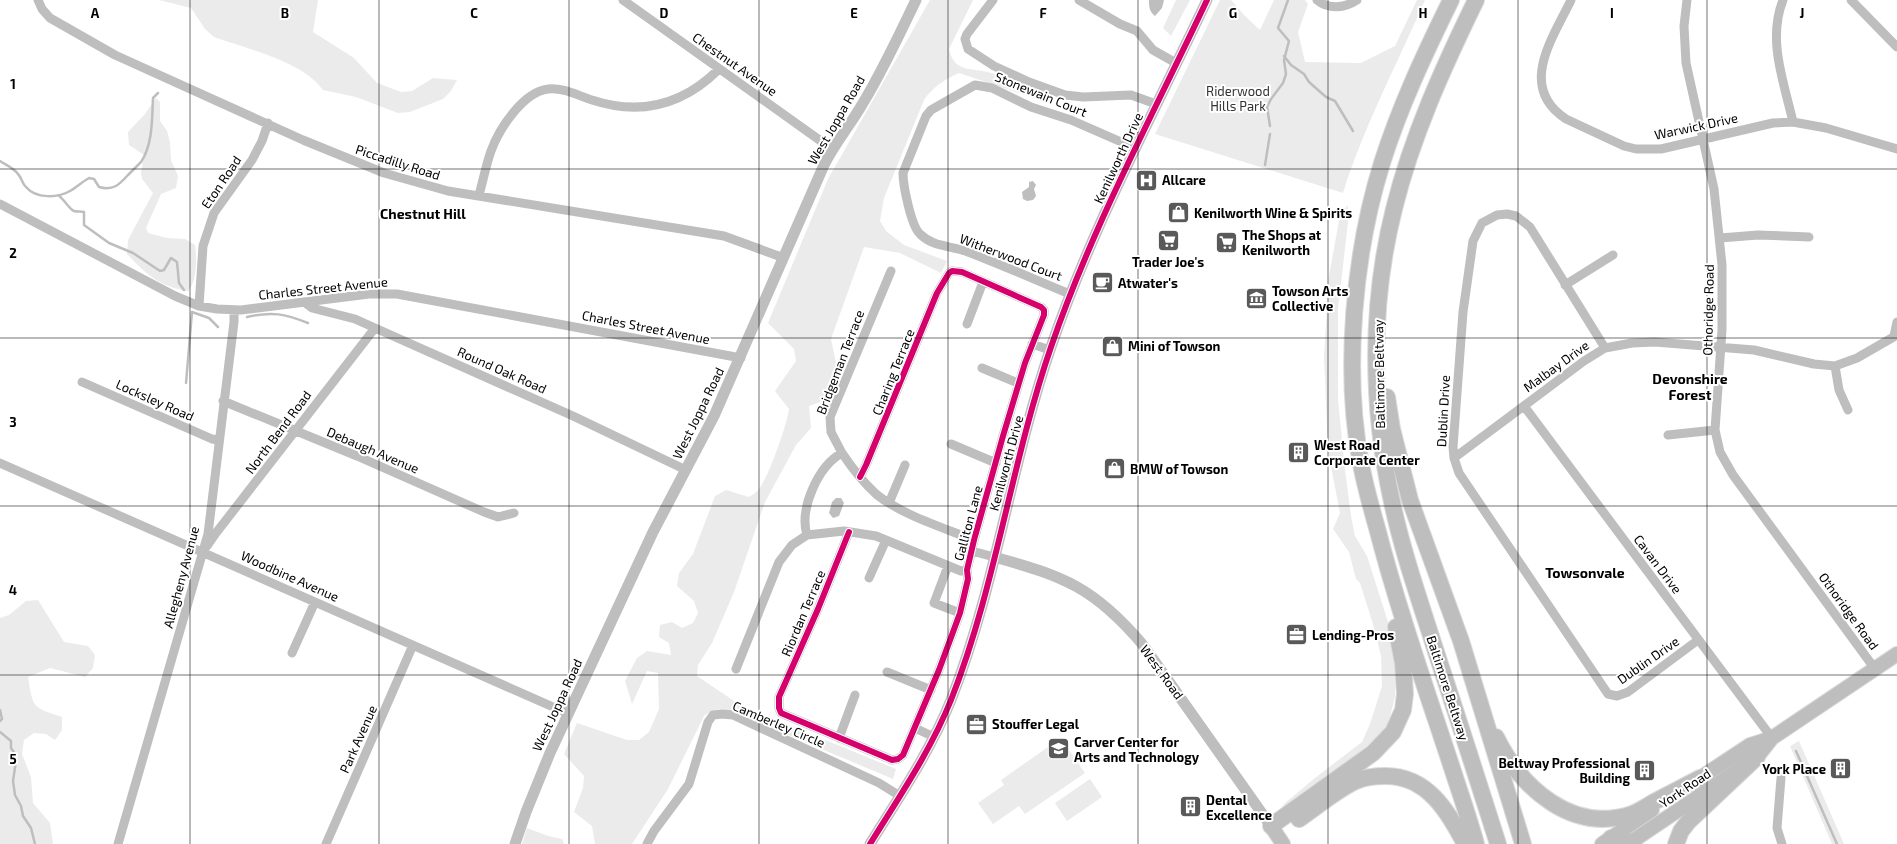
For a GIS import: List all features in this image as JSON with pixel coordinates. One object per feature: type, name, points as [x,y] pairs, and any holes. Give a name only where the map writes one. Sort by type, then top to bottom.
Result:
[{"type":"highway","name":"Baltimore Beltway","points":[[1451,0],[1399,114],[1382,164],[1370,207],[1361,254],[1355,304],[1353,364],[1355,413],[1361,463],[1391,581],[1476,844]]},
{"type":"highway","name":"Baltimore Beltway","points":[[1476,0],[1440,76],[1404,169],[1393,211],[1384,257],[1376,331],[1376,364],[1378,411],[1392,502],[1412,574],[1498,844]]},
{"type":"highway","points":[[1384,257],[1382,331],[1387,395],[1392,429],[1410,500],[1484,712],[1493,749],[1523,844]]},
{"type":"highway","points":[[1277,835],[1372,753],[1393,732],[1403,710],[1405,679],[1401,646],[1376,547],[1361,463]]},
{"type":"highway","points":[[1484,712],[1507,756],[1531,785],[1556,806],[1581,817],[1608,818],[1634,814],[1700,778]]},
{"type":"highway","points":[[1676,844],[1681,830],[1688,822],[1757,757]]},
{"type":"highway","points":[[1277,835],[1355,781],[1366,778],[1390,776],[1412,780],[1424,787],[1446,811],[1465,844]]},
{"type":"highway","points":[[1607,841],[1631,843]]},
{"type":"main road","name":"York Road","points":[[1607,841],[1750,745],[1772,738],[1897,654]]},
{"type":"main road","name":"York Road","points":[[1631,843],[1757,757],[1772,738]]},
{"type":"street","name":"Piccadilly Road","points":[[38,0],[42,9],[50,18],[115,55],[303,140],[384,173],[448,191],[724,236],[784,258]]},
{"type":"street","name":"Chestnut Avenue","points":[[623,0],[832,150]]},
{"type":"street","name":"West Joppa Road","points":[[515,844],[536,787],[569,714],[647,544],[714,416],[832,150],[863,103],[916,0]]},
{"type":"street","points":[[992,0],[967,34],[965,39],[968,49],[994,66],[1029,82],[1065,95],[1083,98],[1131,95],[1156,104]]},
{"type":"street","points":[[1079,0],[1120,24],[1137,31],[1153,50],[1176,63]]},
{"type":"street","name":"Kenilworth Drive","points":[[870,844],[934,737],[951,699],[972,640],[1028,423],[1050,350],[1070,294],[1096,231],[1207,0]]},
{"type":"street","points":[[1317,0],[1330,7],[1343,6],[1357,0]]},
{"type":"street","name":"Warwick Drive","points":[[1571,0],[1545,54],[1541,67],[1543,91],[1546,99],[1558,114],[1624,146],[1636,149],[1661,149],[1774,123],[1793,122],[1826,128],[1897,149]]},
{"type":"street","name":"Othoridge Road","points":[[1687,0],[1684,26],[1686,63],[1714,190],[1720,238],[1723,292],[1721,348],[1715,430],[1720,452],[1732,475],[1875,669]]},
{"type":"street","points":[[1783,0],[1776,27],[1776,49],[1793,122]]},
{"type":"street","points":[[1851,0],[1897,47]]},
{"type":"street","points":[[479,195],[491,151],[499,136],[523,101],[530,96],[549,89],[557,89],[605,104],[640,108],[659,105],[677,98],[695,89],[719,69]]},
{"type":"street","name":"Stonewain Court","points":[[914,146],[926,116],[931,110],[975,85],[992,88],[1031,107],[1071,120],[1135,148]]},
{"type":"street","name":"Eton Road","points":[[199,306],[203,246],[214,213],[252,160],[268,123]]},
{"type":"street","name":"Witherwood Court","points":[[914,146],[903,173],[903,183],[918,233],[926,240],[936,245],[966,251],[1070,294]]},
{"type":"street","name":"Charles Street Avenue","points":[[0,204],[174,296],[199,306],[234,310],[369,294],[402,294],[740,358]]},
{"type":"street","name":"Dublin Drive","points":[[1605,348],[1530,228],[1516,216],[1507,214],[1497,215],[1485,220],[1477,230],[1473,240],[1469,265],[1463,312],[1453,446],[1454,458],[1459,473],[1608,694],[1617,696],[1628,692],[1698,640]]},
{"type":"street","points":[[1720,238],[1758,235],[1809,238]]},
{"type":"street","points":[[1565,285],[1613,255]]},
{"type":"street","name":"Bridgeman Terrace","points":[[891,271],[830,418],[831,432],[842,453],[860,477],[876,494],[889,503],[974,540]]},
{"type":"street","name":"Charing Terrace","points":[[860,477],[945,276],[952,271],[958,271],[983,282]]},
{"type":"street","points":[[966,324],[983,282]]},
{"type":"street","name":"Galliton Lane","points":[[839,738],[892,760],[898,759],[903,755],[931,690],[960,613],[968,579],[966,570],[1018,383],[1044,316],[1044,310],[1041,307],[983,282]]},
{"type":"street","name":"Round Oak Road","points":[[304,302],[312,308],[343,316],[375,328],[573,416],[686,470]]},
{"type":"street","name":"Allegheny Avenue","points":[[118,844],[208,534],[218,440],[234,322],[234,310]]},
{"type":"street","points":[[1895,335],[1897,322]]},
{"type":"street","name":"North Bend Road","points":[[204,552],[216,533],[375,328]]},
{"type":"street","name":"Malbay Drive","points":[[1454,458],[1584,361],[1605,348],[1643,342],[1721,348],[1767,352],[1814,364],[1835,366],[1857,358],[1895,335]]},
{"type":"street","points":[[1032,344],[1050,350]]},
{"type":"street","points":[[1835,366],[1839,390],[1848,410]]},
{"type":"street","points":[[982,368],[1018,383]]},
{"type":"street","name":"Locksley Road","points":[[82,382],[212,439],[218,440]]},
{"type":"street","name":"Debaugh Avenue","points":[[223,402],[295,431],[484,512],[498,517],[514,514]]},
{"type":"street","name":"Cavan Drive","points":[[1524,406],[1772,738]]},
{"type":"street","points":[[1668,435],[1715,430]]},
{"type":"street","points":[[950,444],[996,463]]},
{"type":"street","points":[[807,535],[804,525],[804,517],[817,481],[826,465],[842,453]]},
{"type":"street","name":"Woodbine Avenue","points":[[0,463],[569,714]]},
{"type":"street","points":[[889,503],[905,465]]},
{"type":"street","points":[[736,669],[779,562],[792,545],[807,535],[849,532],[867,534],[886,540],[961,571],[966,570]]},
{"type":"street","name":"Riordan Terrace","points":[[839,738],[781,713],[779,697],[818,609],[849,532]]},
{"type":"street","points":[[869,578],[886,540]]},
{"type":"street","name":"Galliton Lane","points":[[972,551],[994,557]]},
{"type":"street","name":"West Road","points":[[994,557],[1041,570],[1076,585],[1105,605],[1120,619],[1143,645],[1277,835]]},
{"type":"street","points":[[948,566],[934,603],[960,613]]},
{"type":"street","points":[[292,653],[315,602]]},
{"type":"street","name":"Park Avenue","points":[[326,844],[413,645]]},
{"type":"street","points":[[887,672],[931,690]]},
{"type":"street","points":[[839,738],[856,695]]},
{"type":"street","name":"Camberley Circle","points":[[647,844],[654,831],[689,784],[708,722],[712,715],[733,715],[879,783],[900,796]]},
{"type":"street","points":[[915,728],[934,737]]},
{"type":"street","points":[[1781,778],[1777,828],[1782,844]]},
{"type":"green space","points":[[159,0],[318,0],[313,32],[354,58],[377,83],[401,92],[412,91],[433,78],[457,80],[451,91],[443,99],[410,112],[398,113],[356,97],[323,90],[314,80],[302,71],[288,64],[258,51],[214,37],[205,29],[191,8]]},
{"type":"green space","points":[[930,0],[973,0],[949,49],[956,63],[967,69],[994,74],[1025,89],[1043,101],[959,73],[940,84],[931,91],[924,100],[884,198],[880,221],[886,231],[904,245],[947,261],[941,273],[900,253],[864,247],[831,339],[838,372],[820,402],[809,406],[811,428],[796,445],[765,502],[734,592],[712,643],[698,665],[697,676],[740,705],[896,769],[893,779],[736,713],[719,709],[704,716],[668,789],[632,844],[595,844],[592,826],[574,812],[583,788],[584,776],[564,754],[577,723],[627,740],[639,740],[649,732],[659,709],[658,673],[647,671],[632,704],[625,681],[637,658],[647,651],[671,655],[669,643],[659,637],[660,625],[672,622],[682,628],[693,623],[698,613],[694,601],[677,586],[679,573],[693,554],[715,496],[726,490],[749,497],[758,490],[768,473],[781,438],[789,409],[775,391],[796,361],[794,349],[768,323],[828,179]]},
{"type":"green space","points":[[1176,0],[1190,0],[1171,36],[1163,28]]},
{"type":"green space","name":"Riderwood Hills Park","points":[[1220,0],[1231,0],[1260,30],[1274,0],[1305,0],[1308,4],[1298,32],[1305,62],[1361,63],[1395,46],[1417,0],[1425,0],[1370,122],[1343,193],[1155,134]]},
{"type":"green space","points":[[156,98],[160,102],[160,121],[167,131],[170,142],[171,160],[178,176],[176,188],[161,194],[146,228],[148,233],[167,238],[185,239],[195,245],[195,276],[188,291],[161,283],[141,268],[127,254],[128,240],[153,193],[142,179],[141,173],[144,155],[129,145],[128,132],[145,114]]},
{"type":"green space","points":[[1348,205],[1348,222],[1338,309],[1338,400],[1345,470],[1355,536],[1367,556],[1396,647],[1395,697],[1389,720],[1379,739],[1280,810],[1285,803],[1315,778],[1362,742],[1370,724],[1382,686],[1381,656],[1373,624],[1360,583],[1356,579],[1349,552],[1333,529],[1340,513],[1328,451],[1324,356],[1329,276],[1340,215]]},
{"type":"green space","points":[[38,600],[64,642],[88,646],[95,655],[93,668],[85,677],[50,668],[28,677],[31,695],[36,705],[45,711],[62,717],[62,730],[55,740],[46,734],[34,733],[24,740],[22,754],[31,777],[33,803],[50,823],[53,844],[0,844],[0,618],[9,615],[26,601]]},
{"type":"green space","points":[[1061,738],[1085,773],[1025,814],[1019,806],[993,824],[978,803],[1004,785],[1001,780]]},
{"type":"green space","points":[[1799,741],[1844,844],[1832,844],[1790,746]]},
{"type":"green space","points":[[1090,779],[1102,797],[1067,821],[1055,803]]},
{"type":"green space","points":[[527,828],[548,836],[562,839],[564,844],[522,844]]},
{"type":"shaded area","points":[[1149,0],[1164,0],[1162,8],[1155,16],[1150,9]]},
{"type":"shaded area","points":[[1033,181],[1036,185],[1034,189],[1036,196],[1033,200],[1027,201],[1023,199],[1022,192],[1029,187],[1029,182]]},
{"type":"shaded area","points":[[836,498],[841,498],[844,503],[839,516],[833,518],[829,513],[832,502]]},
{"type":"waterway","points":[[1270,126],[1267,107],[1283,83],[1286,74],[1284,60],[1289,41],[1278,28],[1288,0]]},
{"type":"waterway","points":[[1284,56],[1291,65],[1304,74],[1309,82],[1326,97],[1335,101],[1353,131]]},
{"type":"waterway","points":[[0,161],[12,168],[20,177],[25,186],[35,194],[47,196],[59,195],[73,189],[89,178],[94,179],[99,187],[112,188],[122,182],[141,162],[145,155],[150,139],[153,98],[158,93]]},
{"type":"waterway","points":[[1265,165],[1270,134]]},
{"type":"waterway","points":[[58,195],[72,210],[84,212],[84,225],[109,243],[133,253],[160,271],[164,270],[171,258],[177,262],[179,283],[184,290]]},
{"type":"waterway","points":[[186,383],[192,312],[209,318],[218,327]]},
{"type":"waterway","points":[[247,317],[264,314],[278,314],[308,323]]},
{"type":"waterway","points":[[0,710],[2,719],[0,721]]},
{"type":"waterway","points":[[0,732],[11,741],[11,748],[15,754],[16,761],[13,781],[15,795],[21,806],[23,816],[31,828],[35,844]]},
{"type":"waterway","points":[[1796,751],[1837,844]]},
{"type":"cycle path","points":[[870,844],[924,756],[951,700],[967,657],[980,613],[1037,391],[1067,302],[1104,215],[1207,0]]},
{"type":"cycle path","points":[[849,532],[818,609],[779,697],[779,708],[781,713],[892,760],[898,759],[903,755],[939,670],[960,613],[968,579],[967,570],[974,540],[1025,363],[1044,315],[1044,310],[1041,307],[962,272],[952,271],[949,273],[937,293],[860,477]]},
{"type":"place","name":"Allcare","points":[[1147,180]]},
{"type":"place","name":"Kenilworth Wine & Spirits","points":[[1178,213]]},
{"type":"place","name":"Trader Joe's","points":[[1168,240]]},
{"type":"place","name":"The Shops at Kenilworth","points":[[1227,242]]},
{"type":"place","name":"Atwater's","points":[[1103,283]]},
{"type":"place","name":"Towson Arts Collective","points":[[1257,298]]},
{"type":"place","name":"Mini of Towson","points":[[1112,346]]},
{"type":"place","name":"West Road Corporate Center","points":[[1298,452]]},
{"type":"place","name":"BMW of Towson","points":[[1114,469]]},
{"type":"place","name":"Lending-Pros","points":[[1296,635]]},
{"type":"place","name":"Stouffer Legal","points":[[977,724]]},
{"type":"place","name":"Carver Center for Arts and Technology","points":[[1058,749]]},
{"type":"place","name":"York Place","points":[[1841,769]]},
{"type":"place","name":"Beltway Professional Building","points":[[1645,770]]},
{"type":"place","name":"Dental Excellence","points":[[1191,807]]},
{"type":"district","name":"Chestnut Hill","points":[[423,213]]},
{"type":"district","name":"Devonshire Forest","points":[[1690,386]]},
{"type":"district","name":"Towsonvale","points":[[1585,572]]}]
